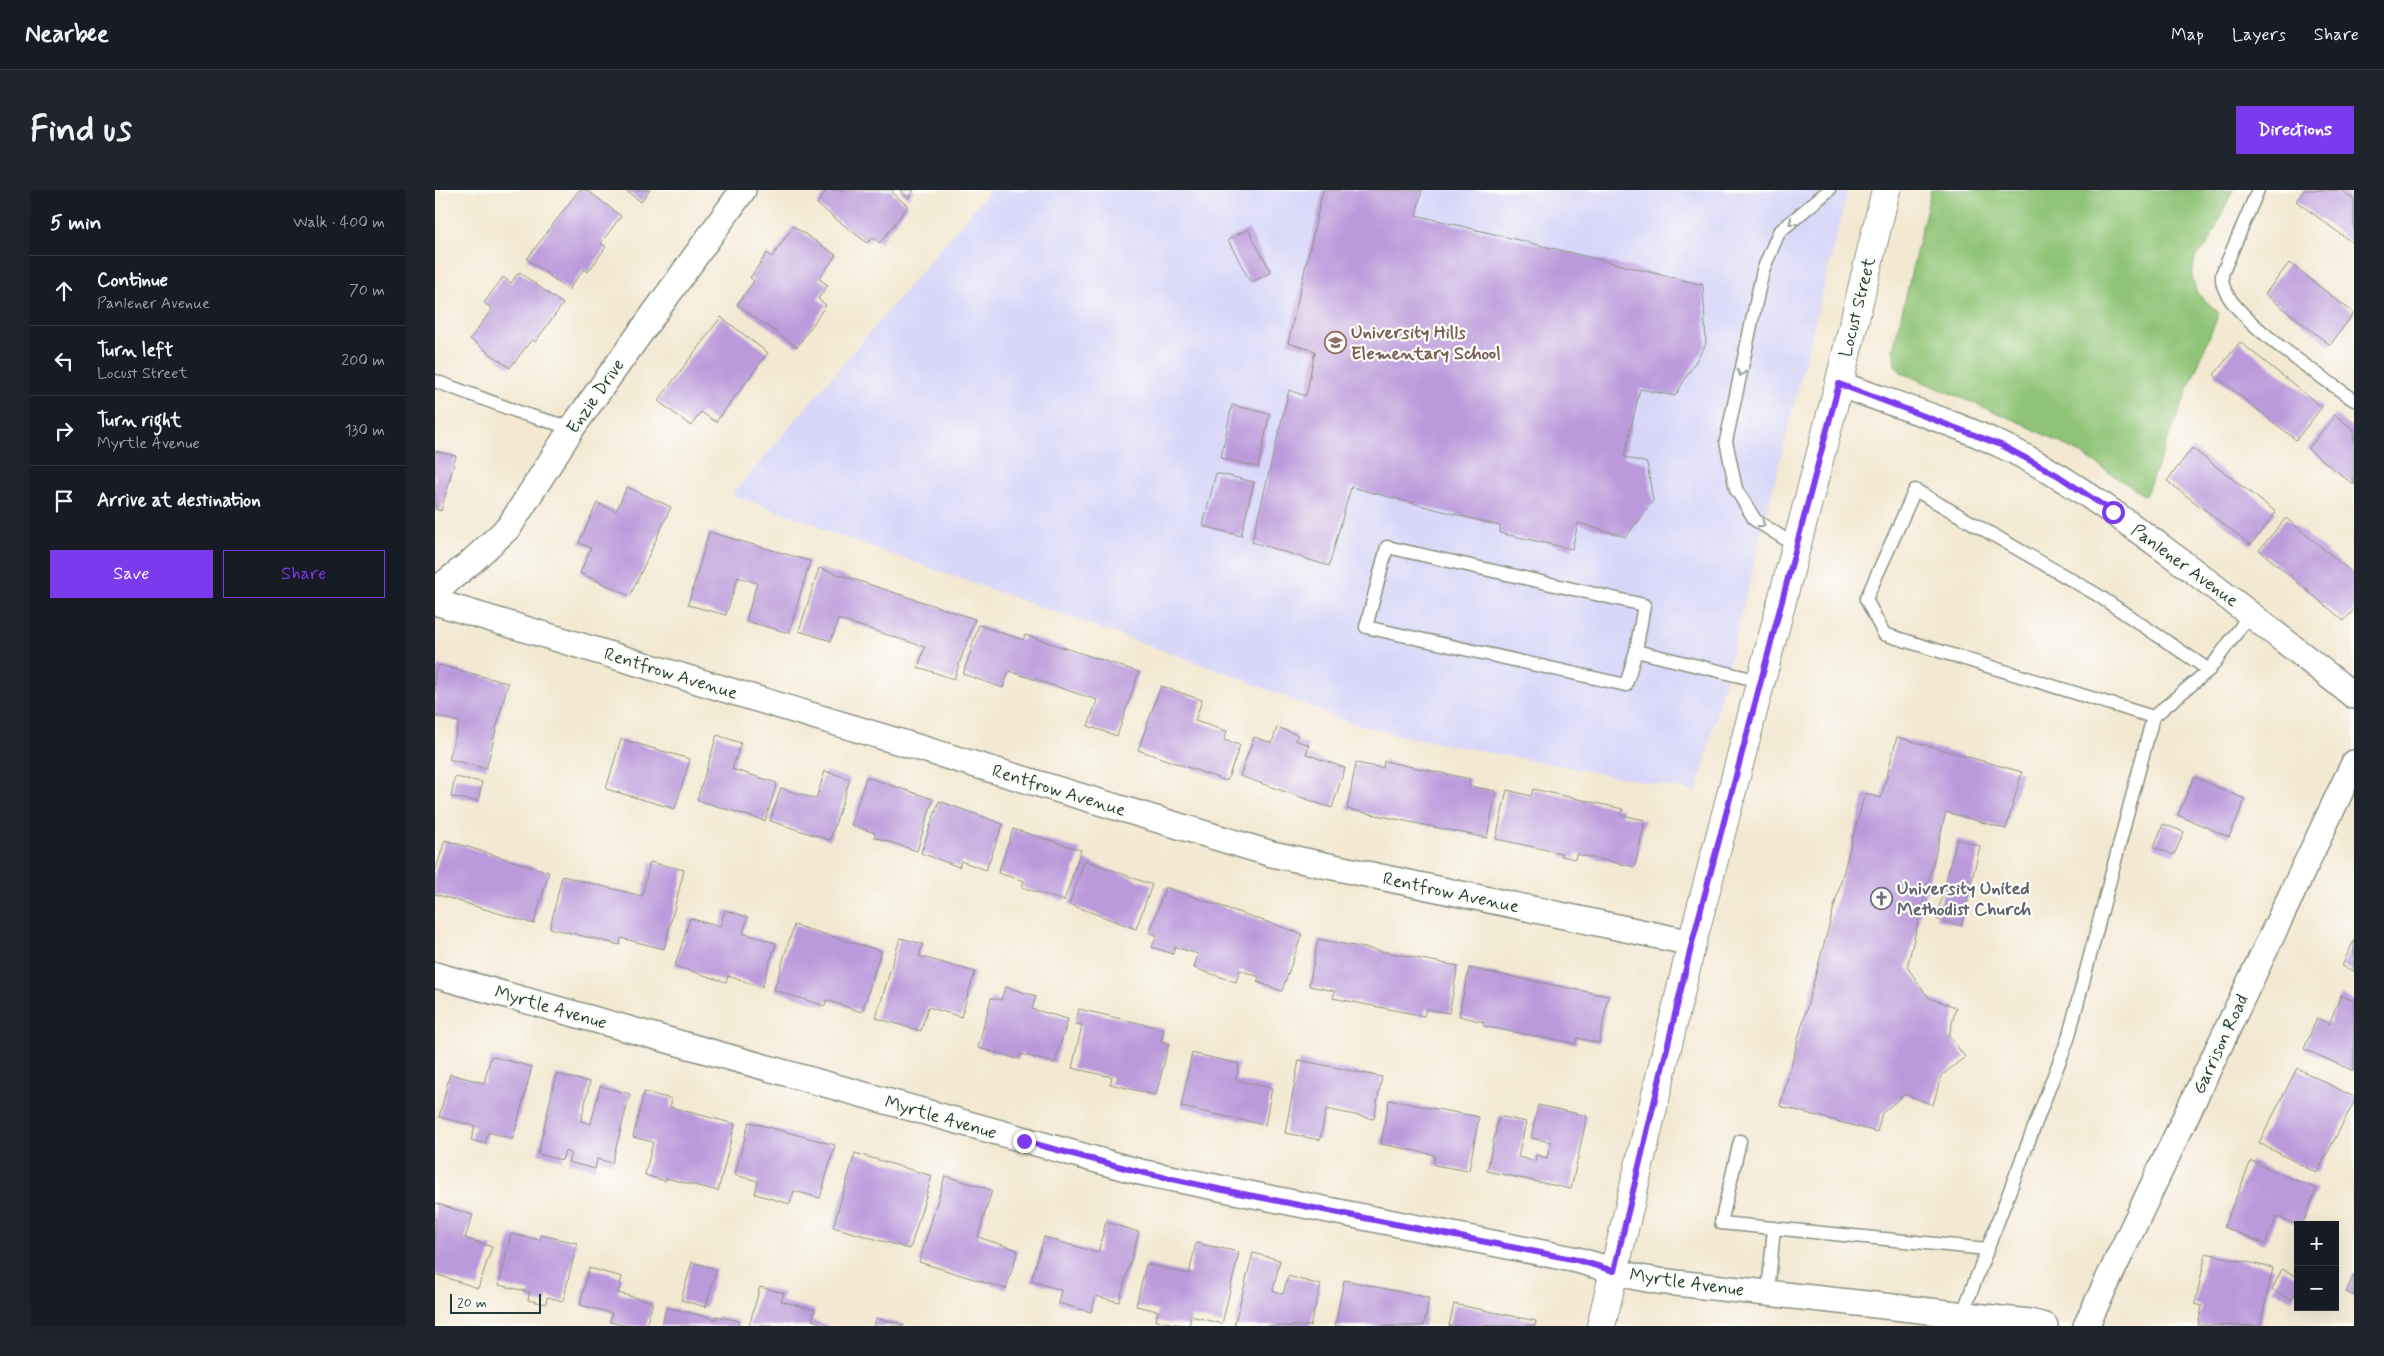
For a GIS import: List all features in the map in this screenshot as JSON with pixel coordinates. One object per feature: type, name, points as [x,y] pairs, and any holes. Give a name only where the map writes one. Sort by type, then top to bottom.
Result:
[{"type":"street","name":"Enzie Drive","points":[[435,591],[470,563],[509,527],[572,428],[743,190]]},
{"type":"street","name":"Locust Street","points":[[1601,1326],[1692,943],[1839,384],[1886,190]]},
{"type":"street","name":"Panlener Avenue","points":[[1839,384],[1974,434],[2029,460],[2113,512],[2251,613],[2354,696]]},
{"type":"street","name":"Rentfrow Avenue","points":[[435,602],[1272,854],[1692,943]]},
{"type":"street","name":"Garrison Road","points":[[2086,1326],[2354,763]]},
{"type":"street","name":"Myrtle Avenue","points":[[435,975],[1140,1172],[1577,1260],[1658,1281],[1962,1314],[2045,1326]]},
{"type":"lane","points":[[1796,546],[1755,520],[1736,489],[1727,441],[1763,270],[1779,232],[1829,190]]},
{"type":"lane","points":[[2258,190],[2221,274],[2223,286],[2240,313],[2277,344],[2354,400]]},
{"type":"lane","points":[[435,381],[524,414],[572,428]]},
{"type":"lane","points":[[2153,717],[1884,634],[1866,599],[1915,490],[2096,594],[2209,670]]},
{"type":"lane","points":[[1387,547],[1644,605],[1636,651],[1626,684],[1366,628],[1387,547]]},
{"type":"lane","points":[[1962,1314],[2068,1039],[2153,717],[2209,670],[2251,613]]},
{"type":"lane","points":[[1636,651],[1760,682]]},
{"type":"lane","points":[[1740,1141],[1721,1223],[1987,1249]]},
{"type":"lane","points":[[1768,1293],[1774,1228]]},
{"type":"shaded area","name":"University Hills Elementary School","points":[[990,190],[1848,190],[1697,792],[1398,735],[1345,721],[1227,673],[820,529],[818,525],[732,495]]},
{"type":"green space","points":[[1931,190],[2233,190],[2208,244],[2195,258],[2192,277],[2197,293],[2219,313],[2145,496],[2080,453],[2021,423],[1902,373],[1895,365],[1893,350]]},
{"type":"building","points":[[579,190],[587,190],[621,216],[601,243],[606,247],[588,272],[584,269],[568,290],[527,259]]},
{"type":"building","points":[[625,190],[650,190],[641,202]]},
{"type":"building","points":[[827,190],[894,190],[892,193],[908,206],[880,243],[873,237],[867,243],[817,204]]},
{"type":"building","points":[[899,190],[914,190],[908,198]]},
{"type":"building","points":[[1323,190],[1422,190],[1416,215],[1703,285],[1706,344],[1675,396],[1640,389],[1624,457],[1647,463],[1653,501],[1626,537],[1578,523],[1572,549],[1500,533],[1500,526],[1351,487],[1329,566],[1252,542],[1289,390],[1306,396],[1315,351],[1288,343]]},
{"type":"building","points":[[2304,190],[2341,190],[2354,199],[2354,244],[2296,201]]},
{"type":"building","points":[[793,226],[836,255],[819,279],[828,285],[818,299],[826,305],[797,347],[737,305],[754,281],[750,278],[767,253],[772,257]]},
{"type":"building","points":[[1248,229],[1271,272],[1251,283],[1228,240]]},
{"type":"building","points":[[2289,263],[2354,313],[2330,345],[2265,294]]},
{"type":"building","points":[[519,272],[563,304],[535,342],[532,339],[510,368],[470,339],[492,309],[484,303],[503,277],[511,283]]},
{"type":"building","points":[[721,317],[768,353],[716,422],[701,412],[691,426],[658,401]]},
{"type":"building","points":[[2240,342],[2322,407],[2296,440],[2214,375]]},
{"type":"building","points":[[1232,405],[1270,414],[1258,467],[1221,458]]},
{"type":"building","points":[[2335,415],[2354,430],[2354,485],[2308,449]]},
{"type":"building","points":[[2192,448],[2276,512],[2251,545],[2167,481]]},
{"type":"building","points":[[435,451],[456,456],[441,511],[435,509]]},
{"type":"building","points":[[1216,473],[1254,482],[1241,536],[1203,526]]},
{"type":"building","points":[[627,487],[671,507],[630,596],[580,573],[591,548],[579,543],[597,503],[616,511]]},
{"type":"building","points":[[2286,518],[2354,574],[2354,609],[2344,621],[2259,550]]},
{"type":"building","points":[[709,532],[810,561],[789,633],[746,621],[757,583],[738,577],[726,615],[688,605]]},
{"type":"building","points":[[819,568],[975,619],[954,679],[918,667],[925,647],[838,619],[831,641],[799,631]]},
{"type":"building","points":[[979,625],[1023,640],[1025,635],[1139,672],[1117,736],[1088,726],[1097,700],[1009,671],[1003,688],[963,674]]},
{"type":"building","points":[[439,665],[508,683],[486,769],[449,759],[459,722],[435,716],[435,672]]},
{"type":"building","points":[[1161,686],[1202,700],[1195,721],[1227,731],[1224,740],[1240,745],[1227,781],[1138,750]]},
{"type":"building","points":[[1277,727],[1298,735],[1295,740],[1309,745],[1306,754],[1345,768],[1332,808],[1240,776],[1254,737],[1272,743]]},
{"type":"building","points":[[717,735],[741,743],[732,769],[777,783],[765,821],[697,800]]},
{"type":"building","name":"University United Methodist Church","points":[[1897,737],[2022,772],[2006,829],[1946,812],[1907,967],[1929,998],[1956,1007],[1949,1036],[1965,1057],[1941,1076],[1933,1105],[1905,1094],[1882,1113],[1877,1132],[1780,1106],[1865,793],[1881,798]]},
{"type":"building","points":[[621,739],[690,759],[675,809],[606,789]]},
{"type":"building","points":[[1384,761],[1470,779],[1469,786],[1496,791],[1487,838],[1347,809],[1356,763],[1383,768]]},
{"type":"building","points":[[825,771],[850,779],[830,840],[770,821],[781,788],[816,799]]},
{"type":"building","points":[[455,777],[482,782],[478,801],[451,797]]},
{"type":"building","points":[[866,777],[933,799],[917,851],[874,837],[875,833],[851,825]]},
{"type":"building","points":[[2194,777],[2245,799],[2229,837],[2178,815]]},
{"type":"building","points":[[1533,789],[1623,809],[1621,815],[1645,820],[1635,867],[1576,854],[1575,859],[1561,856],[1561,853],[1496,839],[1507,790],[1531,796]]},
{"type":"building","points":[[939,801],[1003,824],[986,870],[961,861],[959,867],[921,853]]},
{"type":"building","points":[[2163,824],[2184,832],[2174,855],[2154,847]]},
{"type":"building","points":[[1013,829],[1081,850],[1064,901],[1022,887],[1024,881],[998,873]]},
{"type":"building","points":[[1957,839],[1980,846],[1961,926],[1936,919]]},
{"type":"building","points":[[445,840],[549,872],[534,924],[435,894],[435,872]]},
{"type":"building","points":[[1085,860],[1152,885],[1136,929],[1069,904]]},
{"type":"building","points":[[650,862],[684,870],[664,949],[621,938],[620,945],[550,928],[562,876],[642,896]]},
{"type":"building","points":[[1165,887],[1302,934],[1282,991],[1257,982],[1259,977],[1240,970],[1236,982],[1194,968],[1198,954],[1175,947],[1173,954],[1152,947],[1157,935],[1150,933]]},
{"type":"building","points":[[725,910],[748,917],[743,933],[776,943],[762,987],[728,976],[726,982],[675,966],[690,918],[720,927]]},
{"type":"building","points":[[794,925],[881,951],[862,1012],[826,1000],[825,1006],[774,990]]},
{"type":"building","points":[[900,938],[923,944],[919,956],[975,972],[961,1017],[928,1007],[921,1031],[876,1018]]},
{"type":"building","points":[[1318,939],[1458,966],[1449,1013],[1426,1009],[1424,1016],[1333,998],[1335,991],[1309,986]]},
{"type":"building","points":[[2354,940],[2354,971],[2342,966]]},
{"type":"building","points":[[1469,968],[1608,996],[1599,1043],[1577,1038],[1576,1044],[1483,1026],[1484,1022],[1459,1016]]},
{"type":"building","points":[[1005,987],[1036,996],[1032,1009],[1068,1019],[1055,1063],[1020,1054],[1019,1059],[978,1048],[991,998],[1001,1000]]},
{"type":"building","points":[[2341,995],[2354,1001],[2354,1071],[2304,1049],[2317,1018],[2329,1024]]},
{"type":"building","points":[[1079,1009],[1164,1029],[1161,1041],[1169,1043],[1156,1095],[1110,1084],[1112,1077],[1072,1068],[1082,1025],[1075,1024]]},
{"type":"building","points":[[1192,1053],[1239,1064],[1236,1080],[1272,1088],[1265,1125],[1181,1107]]},
{"type":"building","points":[[491,1056],[532,1067],[513,1139],[488,1132],[485,1144],[471,1140],[475,1126],[439,1117],[450,1074],[484,1083]]},
{"type":"building","points":[[1299,1060],[1382,1077],[1374,1119],[1326,1109],[1320,1140],[1285,1133]]},
{"type":"building","points":[[2297,1068],[2354,1097],[2354,1102],[2317,1173],[2259,1143]]},
{"type":"building","points":[[556,1074],[590,1082],[581,1121],[591,1124],[600,1086],[630,1094],[612,1163],[597,1159],[595,1169],[568,1162],[571,1153],[565,1151],[562,1160],[538,1154]]},
{"type":"building","points":[[644,1092],[672,1099],[670,1107],[735,1124],[718,1191],[666,1178],[665,1181],[645,1175],[653,1142],[633,1137]]},
{"type":"building","points":[[1389,1100],[1479,1117],[1469,1171],[1434,1165],[1435,1155],[1381,1144]]},
{"type":"building","points":[[1538,1105],[1587,1116],[1571,1189],[1487,1171],[1499,1116],[1526,1122],[1518,1157],[1535,1161],[1536,1155],[1547,1158],[1551,1142],[1531,1138]]},
{"type":"building","points":[[749,1122],[835,1145],[820,1198],[794,1191],[790,1204],[755,1194],[758,1181],[735,1175]]},
{"type":"building","points":[[855,1153],[932,1176],[910,1249],[833,1227]]},
{"type":"building","points":[[2251,1161],[2317,1189],[2304,1221],[2294,1221],[2294,1224],[2277,1216],[2265,1244],[2224,1227]]},
{"type":"building","points":[[945,1176],[992,1190],[978,1237],[1018,1250],[1006,1289],[919,1262]]},
{"type":"building","points":[[435,1203],[473,1215],[465,1238],[492,1247],[478,1288],[435,1274]]},
{"type":"building","points":[[1106,1222],[1139,1232],[1119,1302],[1096,1296],[1091,1312],[1058,1303],[1061,1290],[1031,1281],[1044,1237],[1098,1253]]},
{"type":"building","points":[[511,1234],[540,1240],[541,1235],[577,1243],[563,1301],[547,1297],[546,1304],[528,1300],[530,1292],[499,1285]]},
{"type":"building","points":[[1196,1243],[1239,1252],[1222,1324],[1191,1316],[1189,1326],[1156,1321],[1158,1311],[1136,1306],[1146,1264],[1189,1274]]},
{"type":"building","points":[[1253,1253],[1280,1260],[1273,1291],[1283,1294],[1288,1276],[1321,1285],[1310,1326],[1234,1326]]},
{"type":"building","points":[[2206,1253],[2273,1268],[2260,1326],[2198,1325],[2202,1306],[2195,1304]]},
{"type":"building","points":[[692,1262],[716,1269],[706,1307],[681,1300]]},
{"type":"building","points":[[589,1268],[622,1277],[618,1293],[653,1302],[646,1326],[626,1326],[610,1322],[612,1313],[580,1305]]},
{"type":"building","points":[[2282,1269],[2294,1275],[2294,1296],[2292,1300],[2272,1290]]},
{"type":"building","points":[[2354,1274],[2354,1296],[2346,1292]]},
{"type":"building","points":[[1344,1280],[1429,1298],[1424,1326],[1335,1326]]},
{"type":"building","points":[[760,1287],[784,1293],[781,1301],[815,1310],[812,1320],[829,1326],[749,1326]]},
{"type":"building","points":[[1454,1304],[1536,1321],[1535,1326],[1449,1326]]},
{"type":"building","points":[[666,1307],[716,1319],[717,1316],[739,1321],[738,1326],[662,1326]]},
{"type":"building","points":[[876,1318],[904,1325],[904,1326],[874,1326]]},
{"type":"place","name":"University Hills Elementary School","points":[[1335,342]]},
{"type":"place","name":"University United Methodist Church","points":[[1881,898]]},
{"type":"route","points":[[1024,1141],[1140,1172],[1577,1260],[1614,1271],[1692,943],[1839,384],[1947,423],[2001,445],[2057,475],[2113,512]]}]
